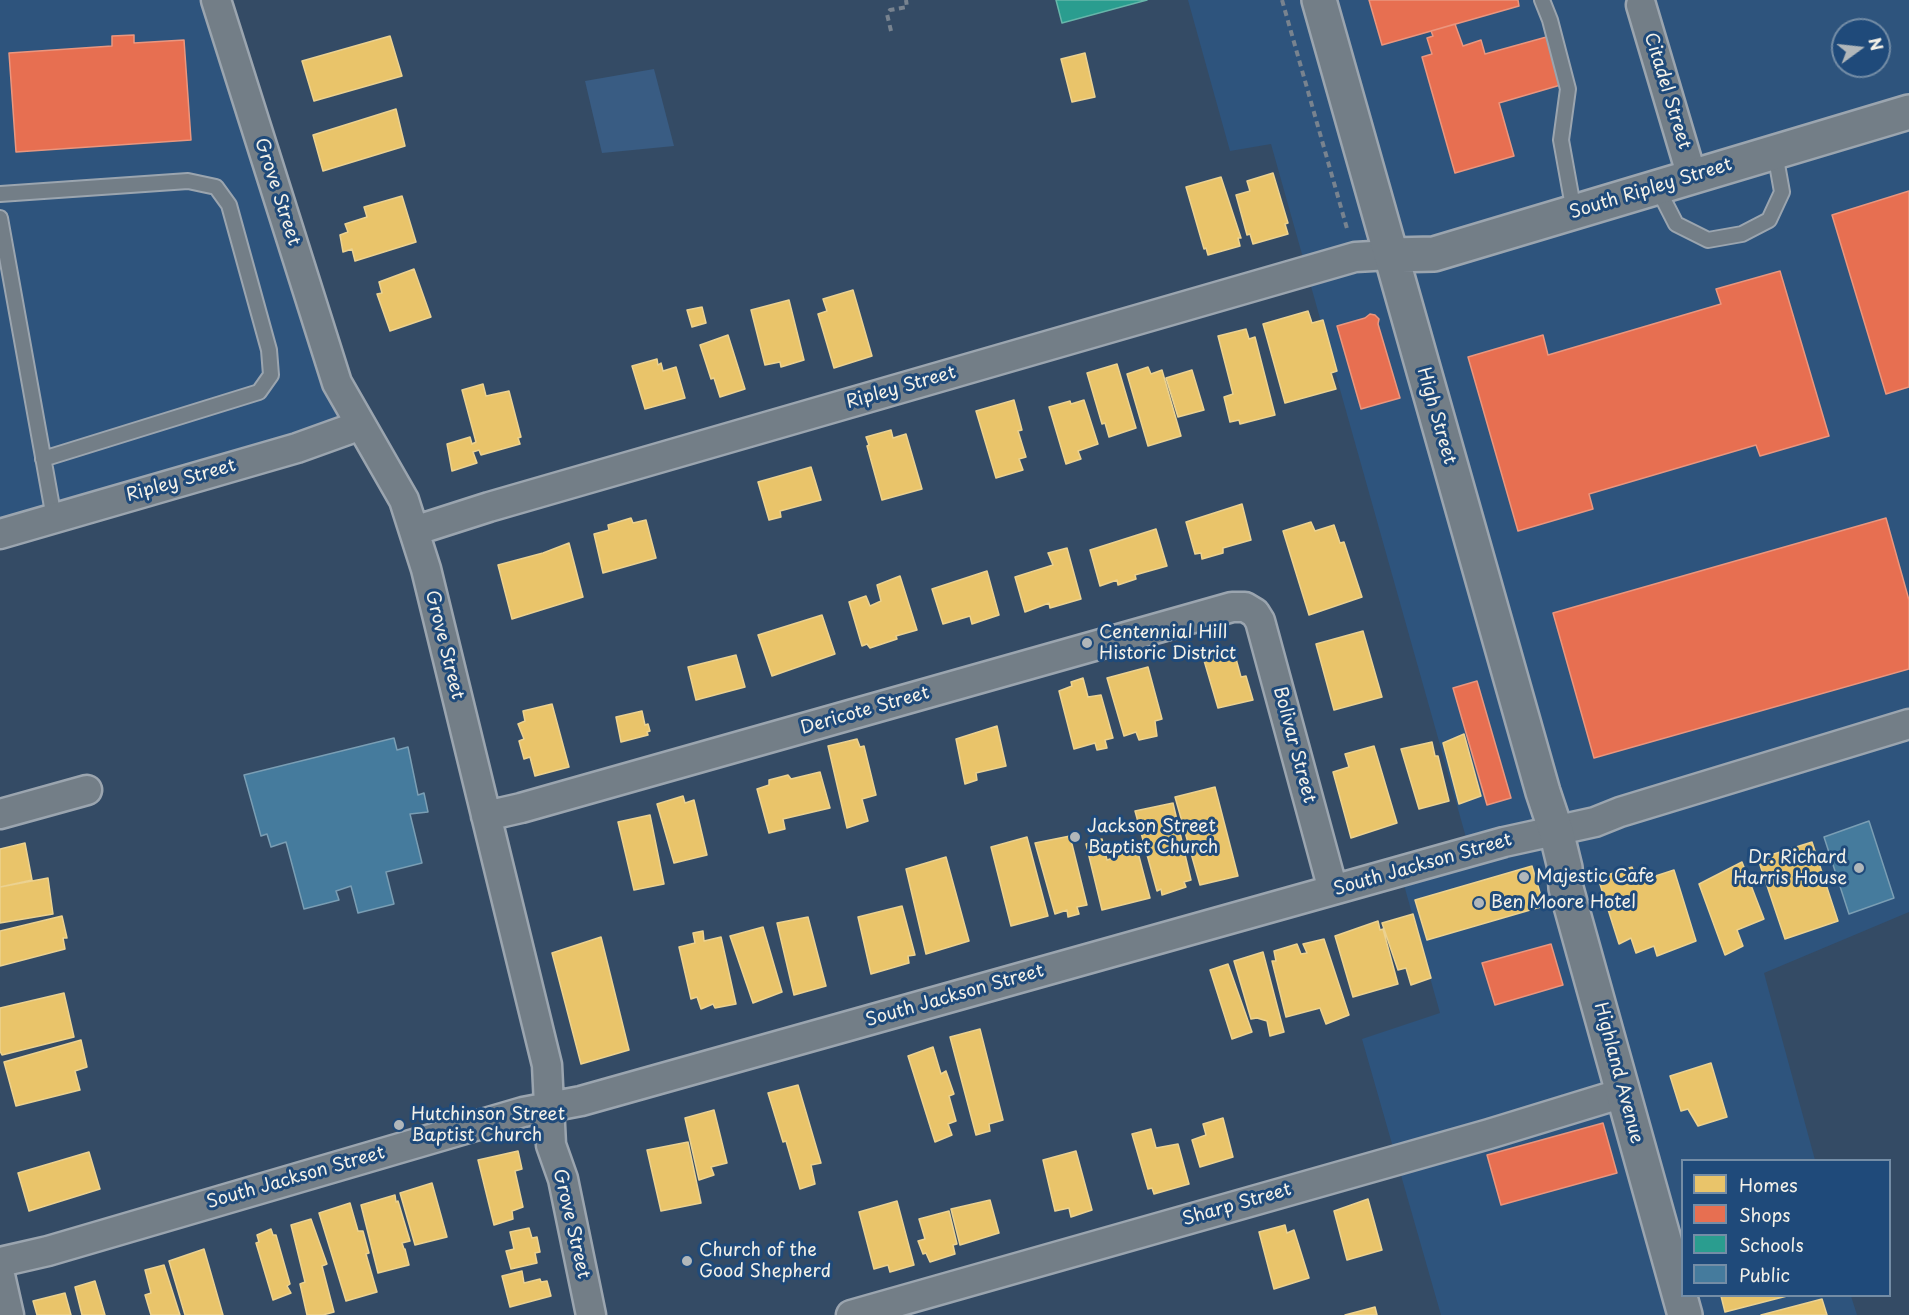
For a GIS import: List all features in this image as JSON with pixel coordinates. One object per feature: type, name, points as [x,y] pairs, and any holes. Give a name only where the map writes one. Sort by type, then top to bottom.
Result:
[{"type":"main road","name":"High Street","points":[[1319,0],[1543,792],[1556,831]]},
{"type":"main road","name":"South Ripley Street","points":[[1391,255],[1434,254],[1909,112]]},
{"type":"main road","name":"Highland Avenue","points":[[1556,831],[1565,868],[1566,888],[1685,1315]]},
{"type":"street","name":"Grove Street","points":[[216,0],[337,383],[404,500],[426,569],[547,1065],[551,1145],[563,1179],[591,1315]]},
{"type":"street","name":"Citadel Street","points":[[1640,3],[1692,177]]},
{"type":"street","name":"Ripley Street","points":[[414,531],[500,503],[1344,260],[1355,257],[1391,255]]},
{"type":"street","name":"Ripley Street","points":[[0,534],[297,448],[361,425]]},
{"type":"street","name":"Dericote Street","points":[[486,816],[1232,607],[1245,607]]},
{"type":"street","name":"Bolivar Street","points":[[1245,607],[1255,613],[1260,621],[1333,890]]},
{"type":"street","name":"South Jackson Street","points":[[0,1262],[48,1251],[523,1112],[581,1101],[1504,842],[1595,822],[1620,812],[1909,724]]},
{"type":"street","points":[[0,814],[87,790]]},
{"type":"street","name":"Sharp Street","points":[[851,1315],[1489,1134],[1623,1093]]},
{"type":"street","points":[[0,1275],[9,1315]]},
{"type":"lane","points":[[1542,0],[1550,20],[1568,89],[1561,140],[1574,212]]},
{"type":"lane","points":[[1657,187],[1676,224],[1708,240],[1742,234],[1770,220],[1782,192],[1775,152]]},
{"type":"lane","points":[[0,194],[177,181],[216,187],[229,205],[269,350],[271,375],[259,392],[43,459]]},
{"type":"lane","points":[[0,218],[54,518]]},
{"type":"path","points":[[891,31],[887,14],[890,10],[907,7],[906,0]]},
{"type":"path","points":[[1282,0],[1348,233]]},
{"type":"shaded area","points":[[0,0],[218,0],[339,424],[0,522]]},
{"type":"shaded area","points":[[1188,0],[1909,0],[1909,912],[1764,973],[1815,1159],[1681,1159],[1681,1297],[1851,1297],[1857,1315],[1441,1315],[1362,1039],[1440,1013],[1397,860],[1467,841],[1271,144],[1230,151]]},
{"type":"shaded area","points":[[654,69],[674,146],[602,153],[585,81]]},
{"type":"building: Homes","points":[[390,36],[402,76],[314,101],[302,61]]},
{"type":"building: Homes","points":[[1085,53],[1095,97],[1072,102],[1061,59]]},
{"type":"building: Homes","points":[[396,109],[405,146],[323,171],[313,135]]},
{"type":"building: Homes","points":[[1273,173],[1288,223],[1285,224],[1288,234],[1253,244],[1250,234],[1247,235],[1236,195],[1250,191],[1247,181]]},
{"type":"building: Homes","points":[[1221,177],[1241,238],[1238,238],[1240,246],[1208,255],[1206,248],[1204,249],[1186,187]]},
{"type":"building: Homes","points":[[402,196],[416,242],[355,261],[352,249],[343,252],[340,235],[348,232],[345,224],[367,217],[364,207]]},
{"type":"building: Homes","points":[[414,269],[431,317],[390,331],[377,294],[382,293],[379,282]]},
{"type":"building: Homes","points":[[853,290],[872,356],[834,368],[818,314],[827,311],[823,299]]},
{"type":"building: Homes","points":[[789,300],[804,360],[781,367],[780,362],[765,365],[751,310]]},
{"type":"building: Homes","points":[[702,307],[706,323],[692,327],[687,310]]},
{"type":"building: Homes","points":[[1308,311],[1312,323],[1323,320],[1337,371],[1331,373],[1336,389],[1285,403],[1263,324]]},
{"type":"building: Homes","points":[[1246,329],[1249,339],[1255,337],[1275,415],[1240,424],[1239,420],[1230,422],[1224,397],[1233,394],[1218,336]]},
{"type":"building: Homes","points":[[728,335],[745,389],[720,397],[714,378],[711,379],[700,345]]},
{"type":"building: Homes","points":[[657,359],[663,371],[676,367],[685,398],[645,409],[632,366]]},
{"type":"building: Homes","points":[[1117,364],[1136,428],[1109,437],[1105,423],[1102,424],[1087,373]]},
{"type":"building: Homes","points":[[1148,367],[1151,374],[1162,370],[1181,436],[1148,446],[1127,374]]},
{"type":"building: Homes","points":[[1192,370],[1204,410],[1178,417],[1166,378]]},
{"type":"building: Homes","points":[[483,384],[486,396],[509,391],[521,437],[518,438],[520,444],[481,455],[479,450],[473,452],[477,463],[452,471],[447,444],[470,437],[472,444],[476,442],[462,390]]},
{"type":"building: Homes","points":[[1014,400],[1022,430],[1018,431],[1026,457],[1019,459],[1023,470],[996,478],[976,411]]},
{"type":"building: Homes","points":[[1084,400],[1098,444],[1078,451],[1081,459],[1066,464],[1049,407]]},
{"type":"building: Homes","points":[[891,430],[893,438],[906,434],[922,489],[882,500],[866,437]]},
{"type":"building: Homes","points":[[811,467],[821,500],[780,511],[781,517],[769,520],[758,482]]},
{"type":"building: Homes","points":[[1242,504],[1251,540],[1223,548],[1223,553],[1202,559],[1201,553],[1195,554],[1186,522]]},
{"type":"building: Homes","points":[[631,518],[633,523],[646,520],[656,558],[603,573],[594,534],[609,530],[608,525]]},
{"type":"building: Homes","points":[[1311,522],[1315,531],[1334,525],[1340,543],[1344,542],[1362,597],[1309,615],[1283,531]]},
{"type":"building: Homes","points":[[1156,529],[1167,566],[1135,575],[1136,579],[1118,585],[1117,580],[1100,586],[1090,550]]},
{"type":"building: Homes","points":[[569,543],[583,597],[512,619],[498,565],[543,553]]},
{"type":"building: Homes","points":[[1067,548],[1081,599],[1050,608],[1049,603],[1025,612],[1015,577],[1053,565],[1048,553]]},
{"type":"building: Homes","points":[[987,571],[999,615],[972,624],[970,616],[943,624],[932,589]]},
{"type":"building: Homes","points":[[900,576],[917,630],[896,636],[897,639],[870,648],[867,644],[862,646],[849,602],[866,596],[870,606],[881,601],[877,585]]},
{"type":"building: Homes","points":[[822,615],[835,654],[772,676],[758,635]]},
{"type":"building: Homes","points":[[1363,631],[1382,697],[1334,710],[1316,644]]},
{"type":"building: Homes","points":[[1233,648],[1241,677],[1246,676],[1253,700],[1218,708],[1203,657]]},
{"type":"building: Homes","points":[[736,655],[745,687],[696,700],[688,667]]},
{"type":"building: Homes","points":[[1148,667],[1162,719],[1155,721],[1157,736],[1139,740],[1136,732],[1124,736],[1107,678]]},
{"type":"building: Homes","points":[[1083,678],[1088,697],[1101,695],[1113,738],[1105,740],[1107,748],[1097,750],[1095,743],[1074,749],[1059,691],[1072,686],[1071,682]]},
{"type":"building: Homes","points":[[552,704],[569,767],[535,776],[530,757],[524,759],[519,741],[524,739],[518,724],[525,721],[523,711]]},
{"type":"building: Homes","points":[[642,711],[645,725],[648,724],[650,731],[647,732],[648,735],[621,742],[616,717]]},
{"type":"building: Homes","points":[[997,726],[1006,766],[976,773],[977,780],[965,784],[956,739]]},
{"type":"building: Homes","points":[[1464,734],[1481,796],[1459,804],[1443,743]]},
{"type":"building: Homes","points":[[857,739],[860,747],[864,746],[876,795],[862,799],[868,821],[847,828],[828,746]]},
{"type":"building: Homes","points":[[1432,742],[1435,756],[1438,756],[1449,801],[1419,809],[1401,749]]},
{"type":"building: Homes","points":[[1374,746],[1397,823],[1351,838],[1333,772],[1349,767],[1345,754]]},
{"type":"building: Homes","points":[[820,772],[830,808],[783,819],[785,829],[769,833],[757,789],[769,785],[769,780],[788,775],[791,779]]},
{"type":"building: Homes","points":[[1215,787],[1238,876],[1200,885],[1175,797]]},
{"type":"building: Homes","points":[[683,796],[685,803],[694,800],[707,855],[674,863],[657,804]]},
{"type":"building: Homes","points":[[1173,803],[1191,880],[1184,882],[1186,887],[1162,895],[1161,889],[1157,891],[1135,811]]},
{"type":"building: Homes","points":[[650,815],[664,884],[634,890],[618,822]]},
{"type":"building: Homes","points":[[1070,836],[1087,905],[1077,907],[1079,914],[1068,917],[1067,910],[1055,914],[1035,843]]},
{"type":"building: Homes","points":[[1027,837],[1048,916],[1011,926],[991,847]]},
{"type":"building: Homes","points":[[1102,839],[1107,860],[1116,857],[1115,850],[1136,845],[1150,898],[1102,910],[1086,844]]},
{"type":"building: Homes","points":[[1812,842],[1838,921],[1785,939],[1758,859]]},
{"type":"building: Homes","points":[[25,843],[32,880],[0,887],[0,849]]},
{"type":"building: Homes","points":[[946,857],[969,941],[926,954],[906,869]]},
{"type":"building: Homes","points":[[1742,862],[1764,919],[1737,930],[1743,946],[1725,955],[1699,884]]},
{"type":"building: Homes","name":"Ben Moore Hotel","points":[[1532,866],[1544,906],[1427,940],[1415,900]]},
{"type":"building: Homes","points":[[1632,867],[1637,882],[1674,870],[1696,941],[1657,956],[1654,946],[1636,953],[1631,938],[1619,944],[1598,878]]},
{"type":"building: Homes","points":[[48,878],[53,914],[0,923],[0,887]]},
{"type":"building: Homes","points":[[902,906],[915,955],[908,956],[909,963],[871,974],[858,917]]},
{"type":"building: Homes","points":[[1413,914],[1431,978],[1411,985],[1406,968],[1398,970],[1382,923]]},
{"type":"building: Homes","points":[[62,916],[67,938],[63,938],[65,949],[0,966],[0,931]]},
{"type":"building: Homes","points":[[808,917],[826,986],[794,995],[777,923]]},
{"type":"building: Homes","points":[[1378,921],[1380,930],[1383,929],[1398,984],[1353,997],[1335,936]]},
{"type":"building: Homes","points":[[763,927],[782,992],[753,1003],[730,936]]},
{"type":"building: Homes","points":[[703,931],[704,941],[721,937],[736,1004],[715,1008],[713,1004],[701,1009],[697,997],[691,999],[679,947],[695,943],[693,933]]},
{"type":"building: Homes","points":[[601,937],[629,1050],[581,1064],[552,953]]},
{"type":"building: Homes","points":[[1324,939],[1349,1015],[1326,1024],[1320,1008],[1286,1017],[1272,961],[1276,961],[1274,951],[1297,944],[1301,954],[1307,953],[1303,944]]},
{"type":"building: Homes","points":[[1263,952],[1284,1032],[1270,1036],[1267,1021],[1251,1019],[1234,961]]},
{"type":"building: Homes","points":[[1228,964],[1252,1032],[1232,1039],[1210,970]]},
{"type":"building: Homes","points":[[64,993],[74,1037],[2,1055],[0,1051],[0,1008]]},
{"type":"building: Homes","points":[[980,1029],[1003,1120],[989,1124],[990,1131],[976,1135],[950,1037]]},
{"type":"building: Homes","points":[[81,1040],[87,1067],[75,1071],[80,1090],[16,1106],[4,1062]]},
{"type":"building: Homes","points":[[933,1047],[941,1074],[946,1071],[954,1094],[949,1096],[956,1121],[948,1124],[952,1135],[935,1142],[908,1056]]},
{"type":"building: Homes","points":[[1711,1063],[1727,1117],[1698,1126],[1688,1109],[1681,1111],[1670,1076]]},
{"type":"building: Homes","points":[[798,1085],[821,1163],[811,1165],[815,1184],[800,1189],[786,1141],[783,1142],[768,1093]]},
{"type":"building: Homes","points":[[714,1110],[727,1163],[711,1167],[714,1175],[699,1180],[685,1118]]},
{"type":"building: Homes","points":[[1223,1118],[1233,1157],[1200,1167],[1192,1140],[1206,1135],[1203,1124]]},
{"type":"building: Homes","points":[[1151,1129],[1156,1148],[1178,1144],[1189,1184],[1154,1194],[1152,1188],[1148,1189],[1132,1134]]},
{"type":"building: Homes","points":[[688,1142],[701,1203],[661,1211],[647,1150]]},
{"type":"building: Homes","points":[[518,1151],[522,1169],[515,1171],[523,1207],[512,1211],[513,1219],[494,1225],[478,1160]]},
{"type":"building: Homes","points":[[1076,1151],[1092,1210],[1071,1217],[1069,1208],[1055,1211],[1043,1160]]},
{"type":"building: Homes","points":[[89,1152],[100,1189],[29,1211],[18,1173]]},
{"type":"building: Homes","points":[[432,1183],[447,1237],[415,1245],[400,1193]]},
{"type":"building: Homes","points":[[395,1195],[410,1241],[402,1243],[409,1265],[378,1273],[361,1205]]},
{"type":"building: Homes","points":[[1368,1199],[1382,1250],[1347,1260],[1334,1211]]},
{"type":"building: Homes","points":[[990,1200],[999,1233],[960,1245],[951,1209]]},
{"type":"building: Homes","points":[[897,1201],[914,1265],[890,1272],[888,1265],[874,1269],[859,1212]]},
{"type":"building: Homes","points":[[350,1203],[358,1231],[363,1231],[369,1253],[366,1254],[377,1292],[346,1301],[319,1213]]},
{"type":"building: Homes","points":[[949,1211],[957,1244],[953,1245],[955,1254],[930,1262],[926,1253],[923,1254],[918,1241],[925,1239],[919,1219]]},
{"type":"building: Homes","points":[[311,1219],[327,1264],[322,1266],[334,1312],[323,1315],[307,1315],[300,1284],[305,1282],[291,1225]]},
{"type":"building: Homes","points":[[1285,1225],[1287,1233],[1294,1230],[1309,1278],[1274,1289],[1259,1232]]},
{"type":"building: Homes","points":[[529,1228],[532,1238],[537,1237],[540,1252],[535,1253],[537,1263],[511,1269],[506,1251],[514,1249],[510,1232]]},
{"type":"building: Homes","points":[[271,1229],[273,1235],[276,1235],[290,1284],[287,1286],[291,1293],[273,1300],[256,1243],[259,1242],[257,1235]]},
{"type":"building: Homes","points":[[204,1249],[223,1315],[185,1315],[169,1261]]},
{"type":"building: Homes","points":[[164,1265],[180,1315],[151,1315],[145,1295],[151,1293],[145,1270]]},
{"type":"building: Homes","points":[[522,1271],[524,1283],[540,1279],[541,1282],[547,1281],[551,1296],[510,1307],[502,1276]]},
{"type":"building: Homes","points":[[95,1281],[105,1315],[82,1315],[75,1287]]},
{"type":"building: Homes","points":[[65,1293],[71,1315],[37,1315],[33,1301]]},
{"type":"building: Homes","points":[[1721,1297],[1783,1297],[1725,1312]]},
{"type":"building: Homes","points":[[1822,1299],[1827,1315],[1761,1315]]},
{"type":"building: Homes","points":[[1375,1307],[1377,1315],[1345,1315]]},
{"type":"building: Shops","points":[[1369,0],[1518,0],[1519,6],[1382,45]]},
{"type":"building: Shops","points":[[1455,24],[1463,46],[1481,40],[1485,54],[1550,36],[1564,84],[1499,103],[1514,156],[1455,173],[1422,57],[1432,54],[1427,38],[1433,36],[1431,31]]},
{"type":"building: Shops","points":[[134,35],[134,43],[184,40],[191,140],[16,152],[9,53],[112,46],[112,36]]},
{"type":"building: Shops","points":[[1909,191],[1909,387],[1886,394],[1832,215]]},
{"type":"building: Shops","points":[[1780,271],[1829,436],[1760,456],[1756,445],[1589,494],[1593,509],[1518,531],[1468,357],[1543,335],[1548,355],[1721,304],[1716,289]]},
{"type":"building: Shops","points":[[1370,314],[1379,319],[1378,324],[1400,398],[1361,409],[1337,326],[1365,318]]},
{"type":"building: Shops","points":[[1886,518],[1909,600],[1909,669],[1594,758],[1553,613]]},
{"type":"building: Shops","points":[[1477,681],[1511,798],[1487,805],[1453,688]]},
{"type":"building: Shops","points":[[1551,944],[1563,985],[1495,1005],[1482,963]]},
{"type":"building: Shops","points":[[1603,1123],[1617,1173],[1501,1205],[1487,1155]]},
{"type":"building: Schools","points":[[1056,0],[1147,0],[1062,23]]},
{"type":"building: Public","points":[[394,738],[397,750],[408,747],[418,795],[424,793],[428,812],[410,814],[422,863],[386,872],[394,904],[358,913],[351,886],[336,891],[339,900],[304,909],[286,842],[271,847],[267,834],[261,836],[244,775]]},
{"type":"building: Public","name":"Dr. Richard Harris House","points":[[1869,821],[1894,898],[1849,914],[1824,837]]},
{"type":"place","name":"Centennial Hill Historic District","points":[[1087,643]]},
{"type":"place","name":"Jackson Street Baptist Church","points":[[1075,837]]},
{"type":"place","name":"Dr. Richard Harris House","points":[[1859,868]]},
{"type":"place","name":"Majestic Cafe","points":[[1524,877]]},
{"type":"place","name":"Ben Moore Hotel","points":[[1479,903]]},
{"type":"place","name":"Hutchinson Street Baptist Church","points":[[399,1125]]},
{"type":"place","name":"Church of the Good Shepherd","points":[[687,1261]]}]
